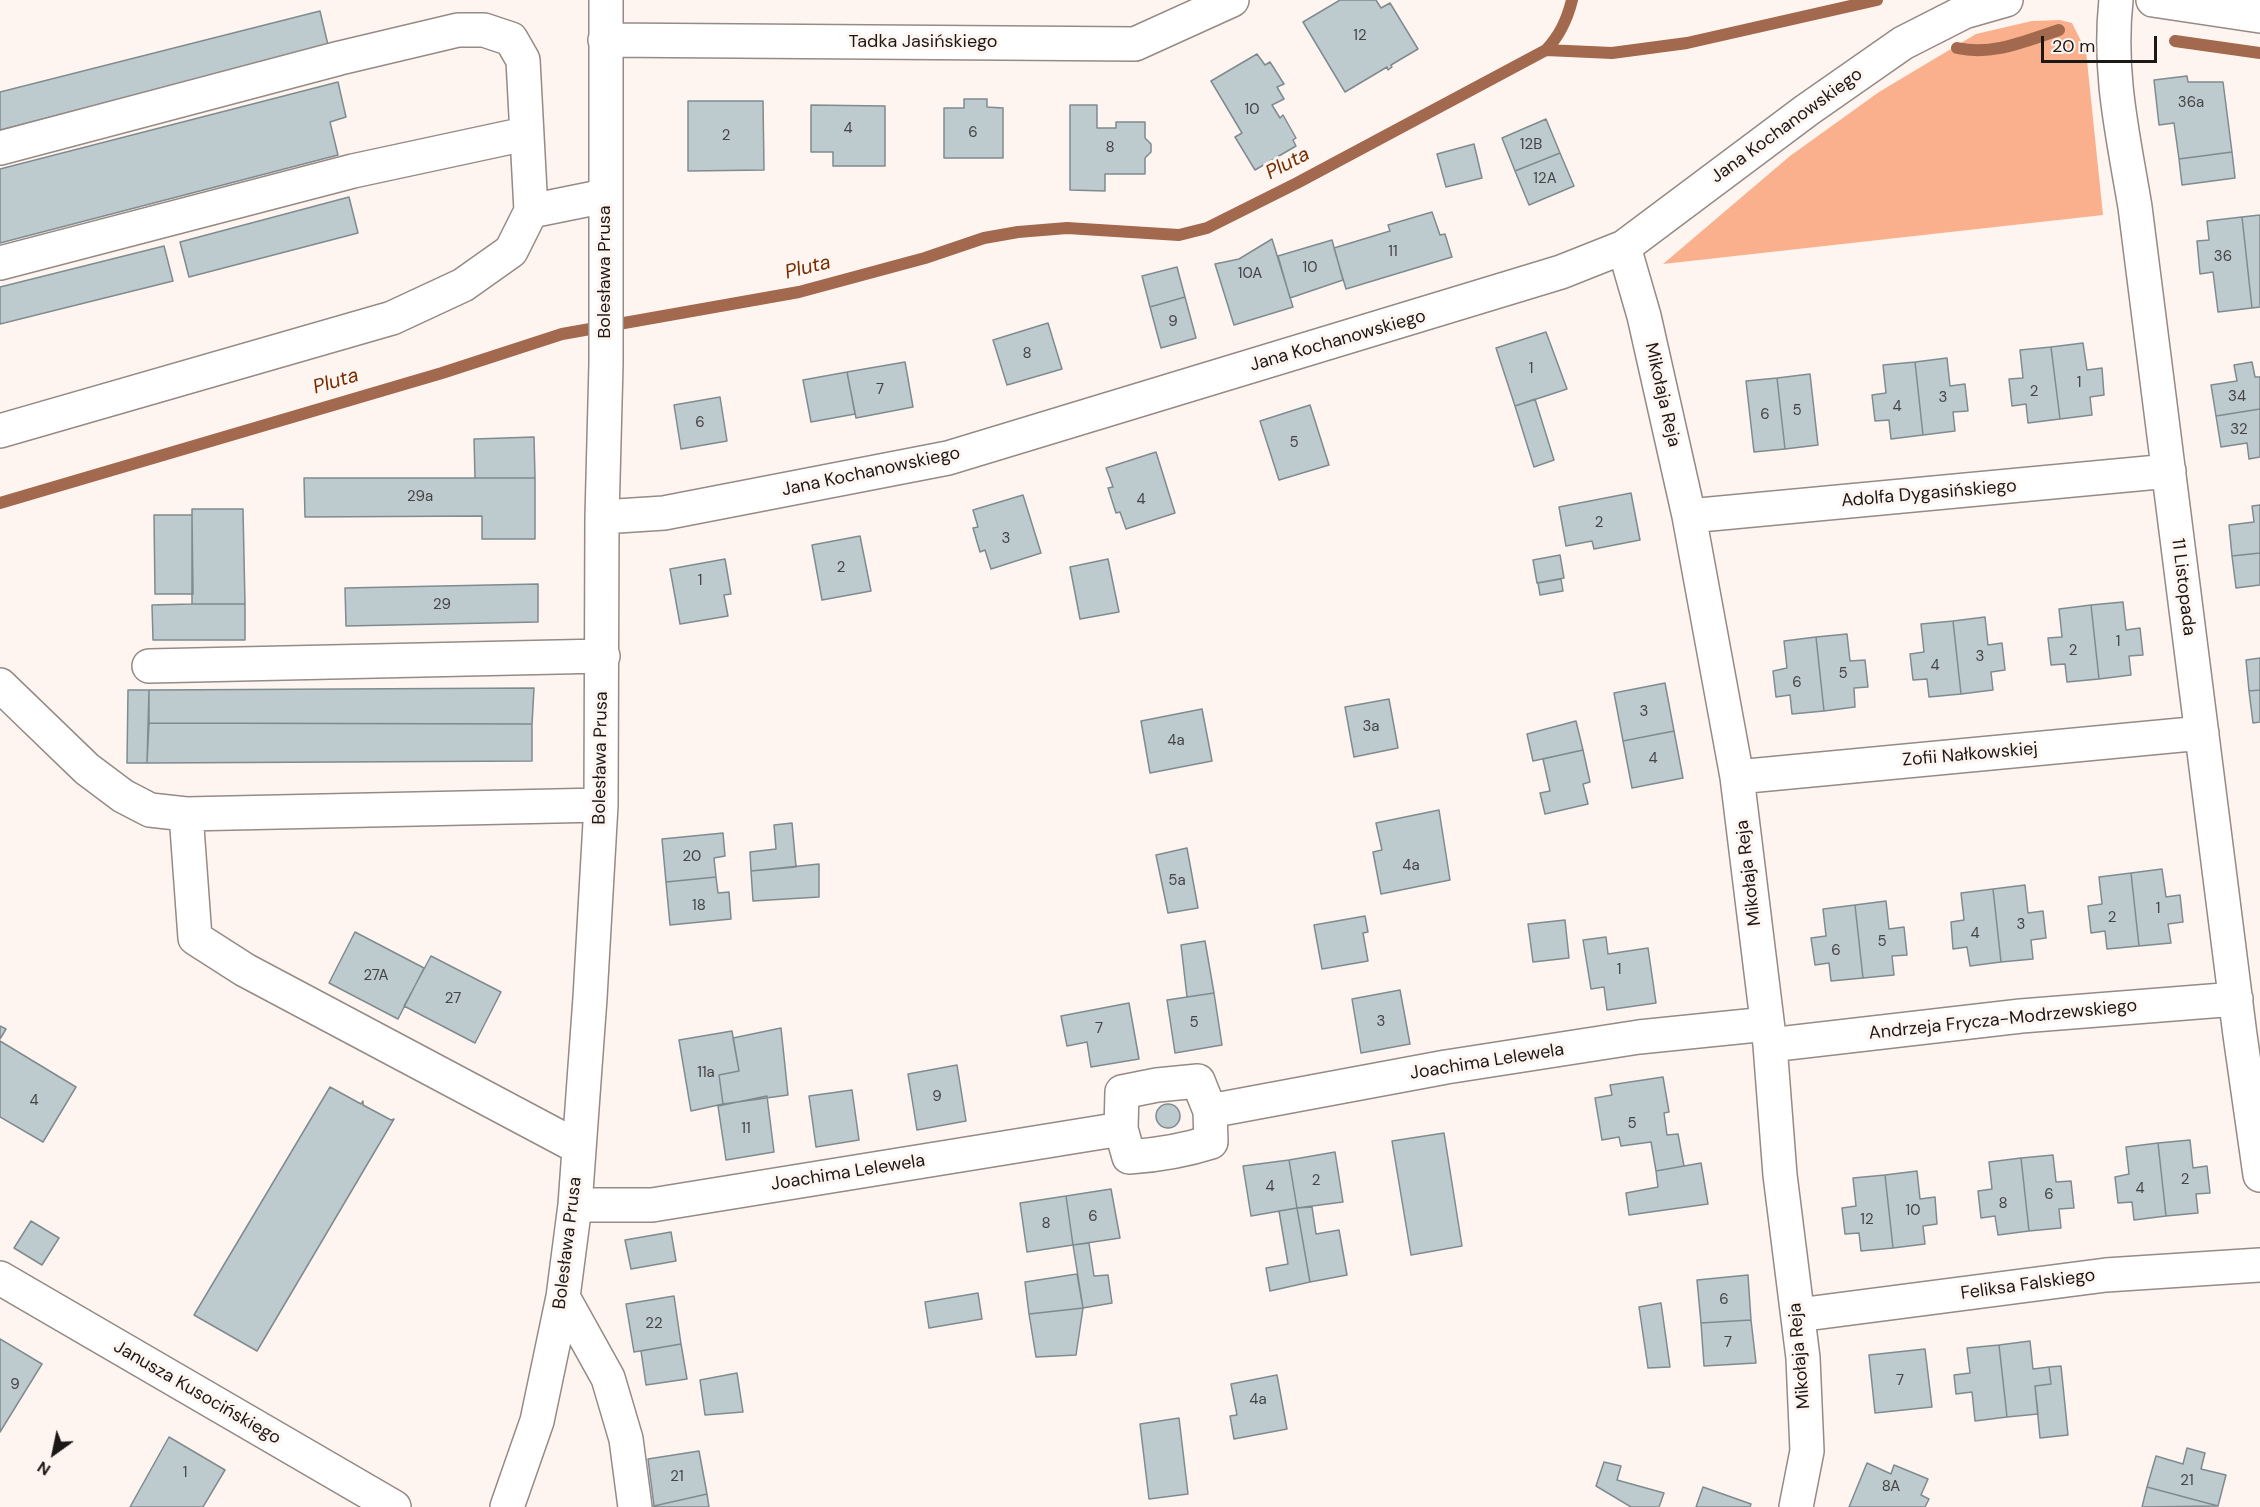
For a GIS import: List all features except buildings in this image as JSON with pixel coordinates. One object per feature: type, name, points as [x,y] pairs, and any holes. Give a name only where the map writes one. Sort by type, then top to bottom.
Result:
[{"type":"street","name":"Bolesława Prusa","points":[[507,1507],[537,1421],[563,1297],[575,1205],[601,805],[602,517],[606,364],[606,0]]},
{"type":"street","name":"Tadka Jasińskiego","points":[[605,40],[1135,44],[1232,0]]},
{"type":"street","name":"Jana Kochanowskiego","points":[[602,517],[664,513],[948,458],[1451,308],[1561,272],[1624,247],[1807,110],[1903,43],[1964,12],[2006,0]]},
{"type":"street","name":"11 Listopada","points":[[2116,0],[2112,37],[2112,70],[2135,207],[2260,1175]]},
{"type":"street","points":[[2153,0],[2260,16]]},
{"type":"street","points":[[0,148],[340,58],[458,30],[484,30],[511,39],[523,60],[525,134],[531,211],[511,251],[463,285],[392,318],[0,431]]},
{"type":"street","points":[[0,263],[353,171],[525,134]]},
{"type":"street","points":[[531,211],[605,196]]},
{"type":"street","name":"Mikołaja Reja","points":[[1624,247],[1644,316],[1689,516],[1737,777],[1768,1035],[1780,1175],[1798,1315],[1807,1451],[1796,1507]]},
{"type":"street","name":"Adolfa Dygasińskiego","points":[[1689,516],[2169,471]]},
{"type":"street","points":[[148,666],[603,656]]},
{"type":"street","points":[[0,685],[79,762],[123,796],[150,810],[186,814],[601,805]]},
{"type":"street","name":"Zofii Nałkowskiej","points":[[1737,777],[2202,733]]},
{"type":"street","points":[[186,814],[195,938],[255,975],[578,1147]]},
{"type":"street","name":"Andrzeja Frycza-Modrzewskiego","points":[[1768,1035],[2236,999]]},
{"type":"street","name":"Joachima Lelewela","points":[[1210,1111],[1469,1064],[1639,1037],[1768,1035]]},
{"type":"street","points":[[1198,1081],[1210,1111],[1211,1142],[1183,1151],[1129,1156],[1121,1129],[1122,1092],[1157,1084],[1198,1081]]},
{"type":"street","name":"Joachima Lelewela","points":[[575,1205],[652,1205],[1121,1129]]},
{"type":"street","name":"Feliksa Falskiego","points":[[1798,1315],[2106,1275],[2260,1265]]},
{"type":"street","name":"Janusza Kusocińskiego","points":[[0,1278],[394,1507]]},
{"type":"street","points":[[563,1297],[608,1378],[626,1439],[635,1507]]},
{"type":"shaded area","points":[[2060,20],[2072,23],[2086,51],[2103,215],[1663,264],[1790,156],[1879,92],[1976,34],[2032,21]]},
{"type":"waterway","name":"Pluta","points":[[0,503],[442,373],[562,334],[799,292],[925,258],[984,238],[1018,232],[1067,228],[1179,235],[1207,228],[1297,183],[1546,50],[1562,27],[1572,0]]},
{"type":"waterway","points":[[1546,50],[1612,53],[1687,43],[1877,0]]},
{"type":"waterway","points":[[1957,48],[1996,49],[2059,30]]},
{"type":"waterway","points":[[2175,41],[2260,53]]}]
